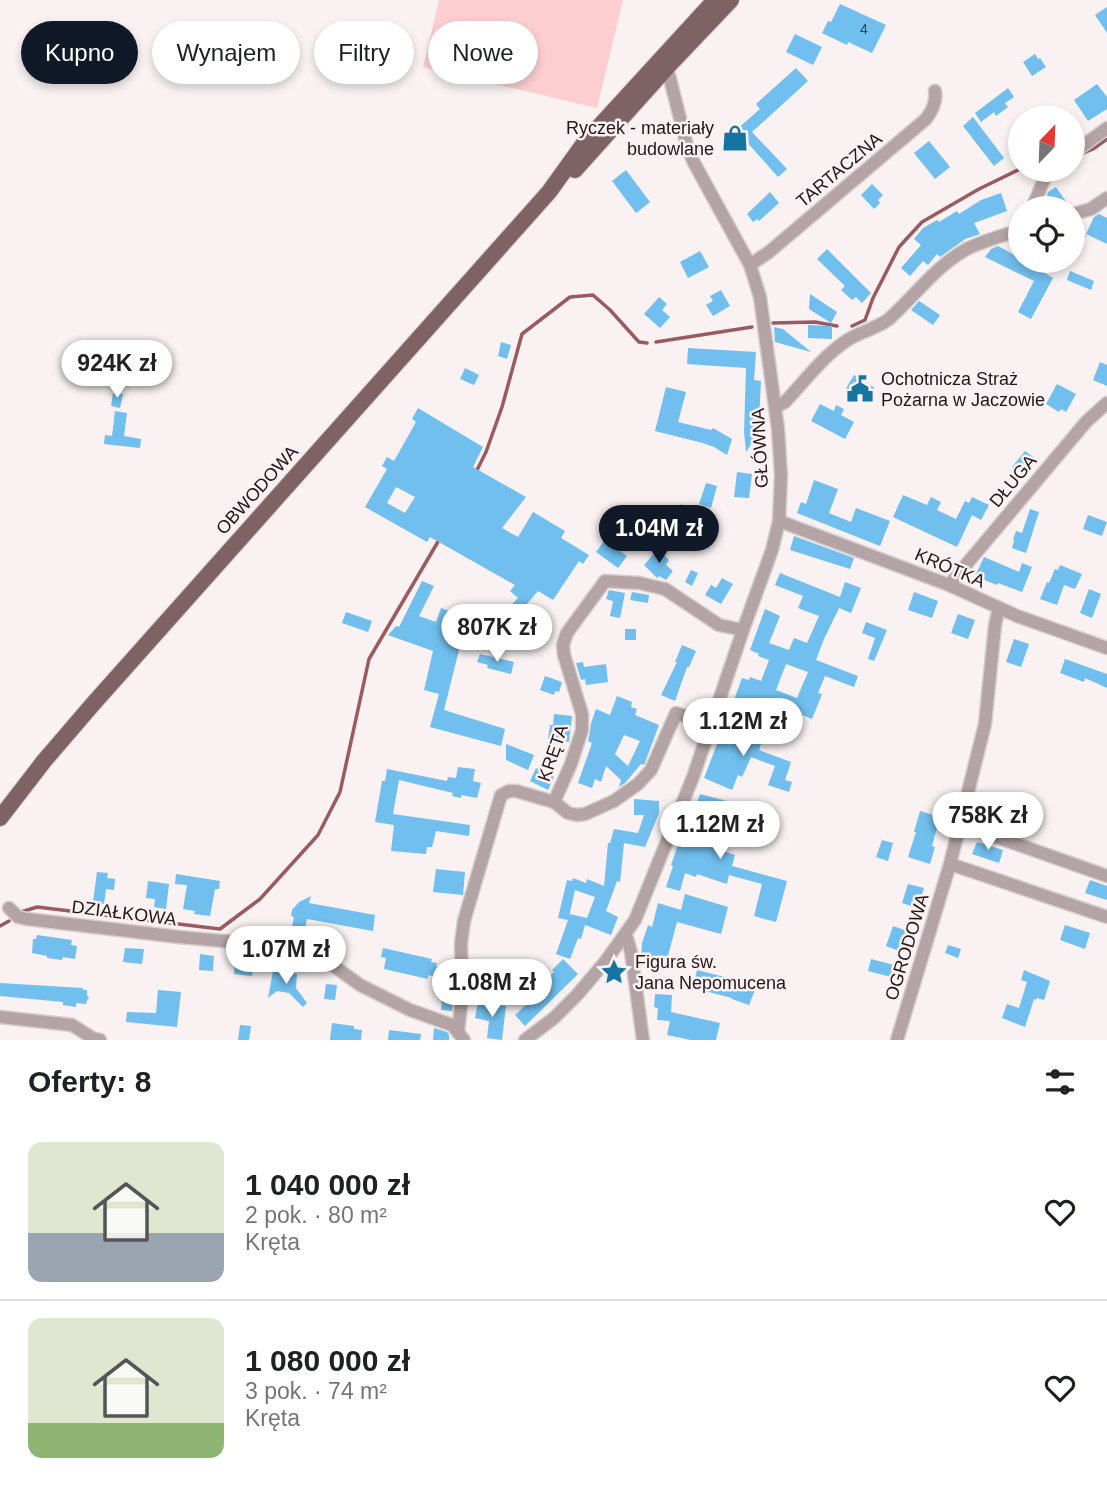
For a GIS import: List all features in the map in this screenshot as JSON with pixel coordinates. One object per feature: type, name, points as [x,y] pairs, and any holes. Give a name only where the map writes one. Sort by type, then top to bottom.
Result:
[{"type":"main road","name":"OBWODOWA","points":[[662,64],[715,0]]},
{"type":"main road","name":"OBWODOWA","points":[[0,818],[93,704],[549,192],[585,142],[662,64],[731,0]]},
{"type":"street","name":"GŁÓWNA","points":[[525,1040],[561,1012],[605,962],[635,920],[693,777],[772,551],[779,521],[781,475],[776,407],[760,297],[750,265],[693,161],[662,64]]},
{"type":"street","name":"TARTACZNA","points":[[750,265],[769,252],[926,119],[935,103],[935,92]]},
{"type":"street","points":[[1085,144],[1107,128]]},
{"type":"street","points":[[1085,211],[1107,198]]},
{"type":"street","points":[[776,407],[785,402],[832,352],[852,337],[888,319],[919,288],[964,250],[1008,234]]},
{"type":"street","name":"DŁUGA","points":[[949,585],[1086,422],[1107,403]]},
{"type":"street","name":"KRÓTKA","points":[[779,521],[1107,648]]},
{"type":"street","name":"KRĘTA","points":[[461,1036],[461,943],[464,921],[501,795],[509,790],[554,802],[582,730],[582,714],[563,645],[567,634],[605,581],[639,583],[665,589],[719,625],[743,631]]},
{"type":"street","name":"OGRODOWA","points":[[897,1040],[950,864],[985,724],[999,608]]},
{"type":"street","points":[[554,802],[568,813],[585,814],[614,801],[638,784],[651,770],[676,713],[711,725]]},
{"type":"street","points":[[960,824],[1107,876]]},
{"type":"street","points":[[950,864],[1107,917]]},
{"type":"street","name":"DZIAŁKOWA","points":[[9,908],[18,917],[27,919],[313,951],[360,985],[410,1010],[452,1025],[461,1036]]},
{"type":"street","points":[[626,934],[643,1040]]},
{"type":"street","points":[[0,1017],[72,1025],[94,1040],[100,1040]]},
{"type":"shaded area","points":[[439,0],[623,0],[597,108],[495,84],[538,84],[538,21],[434,21]]},
{"type":"shaded area","points":[[428,46],[428,68],[423,67]]},
{"type":"building","points":[[840,4],[886,25],[872,53],[822,33]]},
{"type":"building","points":[[1107,7],[1107,33],[1095,15]]},
{"type":"building","points":[[795,34],[822,47],[813,65],[786,52]]},
{"type":"building","points":[[1035,54],[1046,67],[1032,76],[1023,62]]},
{"type":"building","points":[[796,68],[808,81],[752,132],[787,169],[778,177],[736,130],[760,109],[756,104]]},
{"type":"building","points":[[1097,84],[1107,97],[1107,109],[1088,121],[1085,116],[1085,105],[1077,105],[1074,100]]},
{"type":"building","points":[[1008,88],[1014,97],[1005,103],[1008,107],[996,116],[994,112],[981,122],[975,113]]},
{"type":"building","points":[[973,117],[1004,158],[994,166],[963,126]]},
{"type":"building","points":[[929,141],[950,167],[935,179],[914,153]]},
{"type":"building","points":[[626,170],[650,202],[636,213],[612,181]]},
{"type":"building","points":[[872,184],[883,195],[874,209],[861,195]]},
{"type":"building","points":[[1056,187],[1062,196],[1048,196],[1048,192]]},
{"type":"building","points":[[770,192],[779,203],[759,221],[757,219],[753,222],[747,214]]},
{"type":"building","points":[[1001,193],[1007,211],[974,223],[980,234],[965,239],[940,257],[937,254],[928,265],[923,261],[910,276],[901,268],[921,245],[914,239],[923,228]]},
{"type":"building","points":[[1099,214],[1107,218],[1107,244],[1086,234],[1094,217]]},
{"type":"building","points":[[998,246],[1008,251],[1008,268],[985,257],[991,249]]},
{"type":"building","points":[[827,249],[871,293],[862,303],[856,297],[852,300],[841,290],[845,286],[817,259]]},
{"type":"building","points":[[700,251],[709,267],[688,278],[680,262]]},
{"type":"building","points":[[1018,273],[1045,273],[1053,278],[1031,319],[1018,312],[1034,281]]},
{"type":"building","points":[[1069,273],[1075,273],[1094,281],[1091,290],[1067,280]]},
{"type":"building","points":[[721,290],[730,306],[713,316],[706,305],[713,301],[710,296]]},
{"type":"building","points":[[810,294],[837,312],[831,323],[809,309]]},
{"type":"building","points":[[659,297],[667,304],[662,310],[670,317],[660,328],[644,314]]},
{"type":"building","points":[[919,301],[940,315],[933,325],[911,310]]},
{"type":"building","points":[[808,325],[832,326],[832,339],[808,338]]},
{"type":"building","points":[[774,327],[783,329],[811,352],[775,342]]},
{"type":"building","points":[[501,342],[511,345],[507,359],[498,356]]},
{"type":"building","points":[[688,348],[756,352],[754,380],[761,381],[758,441],[754,440],[746,452],[746,368],[687,364]]},
{"type":"building","points":[[1100,362],[1107,365],[1107,386],[1093,380]]},
{"type":"building","points":[[465,368],[479,375],[474,385],[460,379]]},
{"type":"building","name":"Ochotnicza Straż Pożarna w Jaczowie","points":[[854,375],[875,388],[865,403],[845,390]]},
{"type":"building","points":[[1057,384],[1076,394],[1066,412],[1061,409],[1059,412],[1046,404]]},
{"type":"building","points":[[666,387],[686,392],[678,422],[711,430],[713,428],[732,439],[727,455],[703,443],[655,431]]},
{"type":"building","points":[[113,393],[123,394],[120,408],[111,406]]},
{"type":"building","points":[[820,404],[834,411],[836,405],[844,409],[841,415],[854,422],[845,439],[811,421]]},
{"type":"building","points":[[418,408],[483,447],[473,467],[526,497],[502,528],[518,537],[533,512],[565,531],[561,538],[589,555],[583,564],[579,561],[553,600],[538,591],[525,606],[536,618],[530,624],[510,606],[518,598],[510,591],[515,585],[430,537],[427,542],[365,507],[387,469],[382,466],[387,457],[394,461],[416,422],[412,419]],"holes":[[[396,487],[415,497],[405,513],[387,503]]]},
{"type":"building","points":[[115,411],[127,413],[124,436],[141,439],[140,448],[104,444],[105,435],[112,436]]},
{"type":"building","points":[[1025,451],[1036,459],[1023,475],[1012,467]]},
{"type":"building","points":[[737,472],[752,474],[749,498],[734,497]]},
{"type":"building","points":[[814,480],[838,489],[829,513],[851,522],[856,508],[890,521],[880,546],[797,513],[801,502],[806,504]]},
{"type":"building","points":[[706,483],[717,486],[711,508],[699,504]]},
{"type":"building","points":[[903,495],[927,505],[931,497],[941,502],[937,510],[956,519],[965,501],[969,503],[972,497],[989,505],[981,520],[972,515],[957,547],[893,517]]},
{"type":"building","points":[[681,504],[697,518],[673,545],[657,530]]},
{"type":"building","points":[[630,507],[641,516],[615,547],[627,556],[618,568],[596,552]]},
{"type":"building","points":[[1030,509],[1039,512],[1026,553],[1012,548],[1016,531],[1022,533]]},
{"type":"building","points":[[1088,515],[1107,522],[1102,536],[1083,529]]},
{"type":"building","points":[[794,536],[854,558],[850,569],[790,550]]},
{"type":"building","points":[[658,549],[669,560],[666,565],[673,571],[666,580],[659,576],[657,578],[644,565]]},
{"type":"building","points":[[984,557],[1019,572],[1022,563],[1032,567],[1022,592],[975,576]]},
{"type":"building","points":[[1060,565],[1082,574],[1075,589],[1064,585],[1057,605],[1040,599],[1047,582],[1049,583],[1055,569],[1058,570]]},
{"type":"building","points":[[691,570],[698,573],[692,586],[685,582]]},
{"type":"building","points":[[780,573],[840,597],[845,582],[861,588],[851,613],[839,608],[816,660],[858,676],[854,687],[825,676],[818,693],[822,694],[812,719],[777,704],[773,718],[742,707],[743,704],[734,700],[742,678],[749,680],[750,677],[761,681],[769,660],[750,650],[765,609],[780,616],[769,643],[789,650],[794,638],[807,643],[819,616],[798,608],[803,596],[775,585]],"holes":[[[786,664],[808,672],[797,698],[776,690]]]},
{"type":"building","points":[[722,578],[733,584],[721,604],[705,595],[711,585],[716,588]]},
{"type":"building","points":[[422,581],[434,586],[419,616],[436,622],[441,608],[510,633],[507,644],[474,633],[469,644],[461,642],[444,710],[505,729],[501,746],[430,727],[439,694],[424,690],[433,651],[388,635],[396,626],[399,627]]},
{"type":"building","points":[[1089,589],[1101,594],[1092,618],[1080,613]]},
{"type":"building","points":[[609,590],[625,593],[620,618],[610,616],[613,601],[606,599]]},
{"type":"building","points":[[632,592],[649,595],[648,603],[630,600]]},
{"type":"building","points":[[914,592],[938,601],[932,618],[908,610]]},
{"type":"building","points":[[346,612],[372,621],[368,632],[342,623]]},
{"type":"building","points":[[958,614],[975,620],[968,639],[951,633]]},
{"type":"building","points":[[866,622],[887,630],[874,661],[868,659],[875,638],[862,633]]},
{"type":"building","points":[[625,629],[636,629],[636,640],[625,640]]},
{"type":"building","points":[[1014,639],[1029,644],[1021,667],[1006,662]]},
{"type":"building","points":[[682,645],[696,651],[687,667],[675,701],[661,695]]},
{"type":"building","points":[[480,654],[514,662],[511,674],[487,668],[488,665],[477,662]]},
{"type":"building","points":[[1065,659],[1107,674],[1107,688],[1085,678],[1084,682],[1060,673]]},
{"type":"building","points":[[583,662],[584,667],[606,664],[608,682],[586,685],[585,679],[581,680],[576,663]]},
{"type":"building","points":[[545,676],[562,682],[559,692],[555,691],[554,695],[540,690]]},
{"type":"building","points":[[617,696],[632,702],[631,707],[637,709],[635,715],[659,725],[644,765],[641,764],[625,783],[619,787],[621,780],[606,766],[601,782],[595,779],[592,788],[578,783],[592,743],[588,741],[591,723],[596,709],[610,715]],"holes":[[[624,735],[640,741],[628,766],[615,754]]]},
{"type":"building","points":[[554,714],[572,716],[569,742],[548,739]]},
{"type":"building","points":[[726,721],[764,736],[759,750],[791,762],[785,780],[792,782],[789,792],[768,785],[775,766],[751,757],[742,777],[738,775],[732,790],[704,778]]},
{"type":"building","points":[[506,744],[534,755],[528,770],[506,760]]},
{"type":"building","points":[[458,767],[475,769],[473,781],[481,783],[477,798],[452,796],[453,793],[399,780],[393,814],[470,825],[469,836],[436,831],[432,847],[427,847],[426,854],[391,851],[394,825],[375,822],[382,781],[385,781],[387,769],[447,781],[448,777],[456,778]]},
{"type":"building","points":[[536,768],[554,777],[548,790],[530,781]]},
{"type":"building","points":[[700,794],[727,801],[719,824],[705,820],[695,842],[735,855],[732,866],[787,881],[776,922],[754,916],[762,884],[729,875],[727,884],[685,873],[680,891],[666,887],[682,833],[689,828]]},
{"type":"building","points":[[634,799],[659,801],[659,813],[645,847],[624,843],[620,882],[617,881],[606,911],[618,917],[611,935],[585,925],[570,959],[556,954],[568,920],[558,918],[567,880],[572,881],[573,878],[586,883],[587,879],[604,886],[608,843],[614,829],[638,833],[644,815],[634,815]],"holes":[[[575,890],[595,897],[587,918],[570,914],[569,917]]]},
{"type":"building","points":[[988,805],[1031,821],[1025,837],[982,821]]},
{"type":"building","points":[[920,811],[940,817],[930,864],[908,857]]},
{"type":"building","points":[[882,840],[893,843],[888,861],[876,857]]},
{"type":"building","points":[[977,842],[1003,850],[999,863],[972,854]]},
{"type":"building","points":[[436,869],[465,872],[463,895],[433,892]]},
{"type":"building","points":[[97,872],[108,873],[107,878],[115,879],[114,890],[106,889],[104,904],[93,902]]},
{"type":"building","points":[[176,874],[220,881],[219,889],[215,889],[210,916],[183,909],[187,885],[175,884]]},
{"type":"building","points":[[1090,880],[1107,886],[1107,900],[1085,893]]},
{"type":"building","points":[[148,881],[169,884],[166,909],[154,907],[155,899],[146,898]]},
{"type":"building","points":[[908,884],[924,888],[917,908],[902,903]]},
{"type":"building","points":[[685,894],[728,907],[721,934],[677,922],[666,963],[641,958],[642,943],[648,925],[652,927],[658,903],[681,910]]},
{"type":"building","points":[[311,896],[309,903],[375,915],[373,931],[307,919],[303,940],[290,938],[294,917],[291,916],[292,910],[299,902]]},
{"type":"building","points":[[1065,925],[1090,933],[1085,949],[1060,940]]},
{"type":"building","points":[[893,926],[910,932],[902,952],[886,946]]},
{"type":"building","points":[[37,935],[72,940],[71,945],[77,946],[75,959],[47,958],[32,953],[33,939],[36,939]]},
{"type":"building","points":[[948,945],[961,949],[958,958],[945,953]]},
{"type":"building","points":[[125,948],[144,949],[142,964],[123,962]]},
{"type":"building","points":[[383,948],[432,959],[431,962],[437,963],[438,967],[436,977],[428,975],[428,979],[384,969],[386,958],[381,957]]},
{"type":"building","points":[[200,954],[214,956],[213,971],[199,970]]},
{"type":"building","points":[[235,958],[254,960],[252,976],[234,974]]},
{"type":"building","points":[[563,959],[578,974],[525,1026],[515,1015],[547,985],[544,982]]},
{"type":"building","points":[[871,959],[902,967],[899,979],[868,971]]},
{"type":"building","points":[[470,964],[511,965],[510,974],[470,973]]},
{"type":"building","points":[[697,970],[729,978],[728,981],[755,990],[749,1005],[693,988]]},
{"type":"building","points":[[1024,970],[1050,981],[1044,1000],[1034,999],[1025,1027],[1002,1018],[1007,1004],[1019,1008],[1027,982],[1021,980]]},
{"type":"building","points":[[273,971],[297,974],[296,988],[307,1003],[303,1007],[289,993],[277,991],[268,998]]},
{"type":"building","points":[[0,983],[83,988],[87,990],[89,998],[86,1004],[76,1003],[76,1007],[63,1005],[63,1002],[0,996]]},
{"type":"building","points":[[326,984],[337,985],[335,1000],[324,999]]},
{"type":"building","points":[[443,987],[453,988],[452,1011],[441,1010]]},
{"type":"building","points":[[158,990],[181,992],[177,1027],[126,1022],[127,1012],[156,1013]]},
{"type":"building","points":[[655,994],[672,995],[671,1012],[720,1023],[716,1040],[691,1040],[667,1035],[670,1021],[657,1020]]},
{"type":"building","points":[[478,1002],[506,1006],[502,1040],[487,1038],[489,1021],[475,1018]]},
{"type":"building","points":[[332,1023],[362,1030],[361,1040],[330,1040]]},
{"type":"building","points":[[240,1025],[251,1026],[249,1040],[238,1040]]},
{"type":"building","points":[[434,1028],[447,1032],[449,1040],[433,1040]]},
{"type":"building","points":[[389,1030],[421,1034],[420,1040],[388,1040]]},
{"type":"waterway","points":[[1085,152],[1107,139]]},
{"type":"waterway","points":[[852,326],[865,320],[899,247],[922,222],[1008,175]]},
{"type":"waterway","points":[[476,472],[502,407],[522,334],[570,297],[593,295],[639,342],[647,343]]},
{"type":"waterway","points":[[773,323],[815,322],[837,326]]},
{"type":"waterway","points":[[656,342],[752,327]]},
{"type":"waterway","points":[[21,912],[37,907],[220,929],[260,899],[318,835],[340,792],[369,659],[439,540]]},
{"type":"waterway","points":[[0,926],[9,921]]},
{"type":"place","name":"Ryczek - materiały budowlane","points":[[735,138]]},
{"type":"place","name":"Ochotnicza Straż Pożarna w Jaczowie","points":[[860,389]]},
{"type":"place","name":"Figura św. Jana Nepomucena","points":[[614,972]]}]
